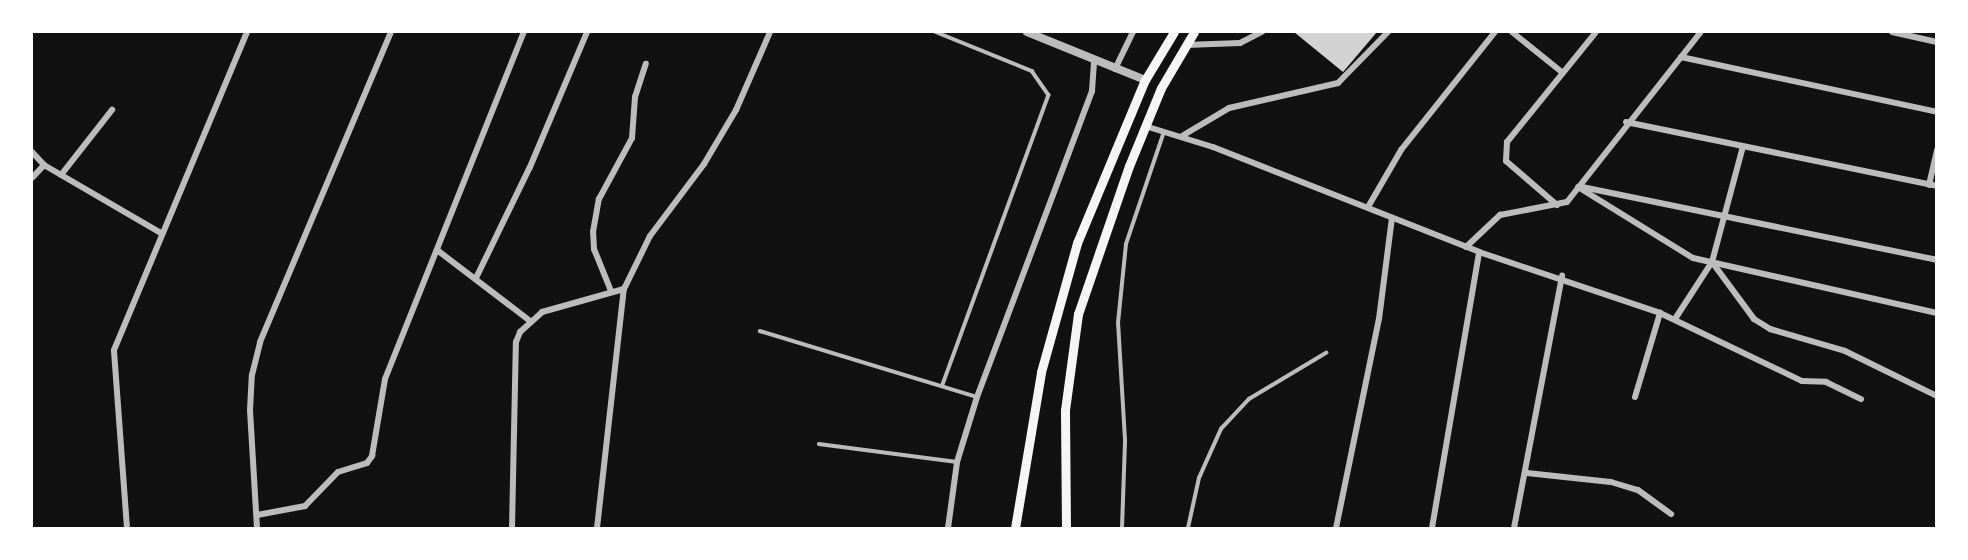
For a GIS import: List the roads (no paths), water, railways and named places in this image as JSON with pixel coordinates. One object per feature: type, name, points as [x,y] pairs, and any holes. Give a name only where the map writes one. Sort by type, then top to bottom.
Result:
[{"type":"main road","points":[[1015,528],[1041,372],[1077,243],[1144,80],[1174,32]]},
{"type":"main road","points":[[1066,528],[1065,410],[1078,314],[1146,126],[1194,32]]},
{"type":"street","points":[[127,528],[114,350],[247,32]]},
{"type":"street","points":[[257,528],[250,410],[251,375],[260,342],[391,32]]},
{"type":"street","points":[[257,514],[305,506],[338,472],[367,463],[372,456],[386,379],[524,32]]},
{"type":"street","points":[[476,278],[530,167],[587,32]]},
{"type":"street","points":[[597,528],[624,289],[650,236],[705,164],[736,110],[770,32]]},
{"type":"street","points":[[1027,32],[1144,80]]},
{"type":"street","points":[[1124,46],[1126,32]]},
{"type":"street","points":[[1115,69],[1133,32]]},
{"type":"street","points":[[1186,45],[1240,43],[1262,32]]},
{"type":"street","points":[[1182,136],[1229,108],[1338,83],[1388,32]]},
{"type":"street","points":[[1368,207],[1401,150],[1495,32]]},
{"type":"street","points":[[1513,32],[1563,73]]},
{"type":"street","points":[[1558,205],[1506,161],[1507,142],[1596,32]]},
{"type":"street","points":[[1466,247],[1500,215],[1567,202],[1626,122],[1701,32]]},
{"type":"street","points":[[1892,32],[1937,42]]},
{"type":"street","points":[[1681,57],[1937,112]]},
{"type":"street","points":[[948,528],[957,462],[976,397],[1092,91],[1094,60]]},
{"type":"street","points":[[611,291],[594,249],[593,232],[599,199],[632,138],[635,97],[646,64]]},
{"type":"street","points":[[61,175],[111,110]]},
{"type":"street","points":[[1626,122],[1933,186],[1937,150]]},
{"type":"street","points":[[1146,126],[1182,136],[1479,252],[1562,276],[1660,313],[1802,381],[1826,382],[1861,399]]},
{"type":"street","points":[[1675,319],[1712,262],[1743,146]]},
{"type":"street","points":[[32,152],[44,165],[161,233]]},
{"type":"street","points":[[32,178],[44,165]]},
{"type":"street","points":[[1578,187],[1937,260]]},
{"type":"street","points":[[1578,187],[1678,251],[1712,262],[1937,313]]},
{"type":"street","points":[[1336,528],[1376,332],[1392,218]]},
{"type":"street","points":[[437,250],[529,320]]},
{"type":"street","points":[[1432,528],[1479,252]]},
{"type":"street","points":[[1712,262],[1754,318],[1770,329],[1845,351],[1937,396]]},
{"type":"street","points":[[1514,528],[1527,473],[1562,276]]},
{"type":"street","points":[[512,528],[516,342],[529,320],[542,312],[624,289]]},
{"type":"street","points":[[1635,397],[1660,313]]},
{"type":"street","points":[[1527,473],[1611,482],[1638,490],[1671,514]]},
{"type":"lane","points":[[936,32],[1032,71],[1049,95],[943,385]]},
{"type":"lane","points":[[1122,528],[1125,440],[1118,323],[1126,244],[1164,131]]},
{"type":"lane","points":[[760,331],[976,397]]},
{"type":"lane","points":[[1188,528],[1199,478],[1221,429],[1249,399],[1326,353]]},
{"type":"lane","points":[[819,444],[957,462]]}]
